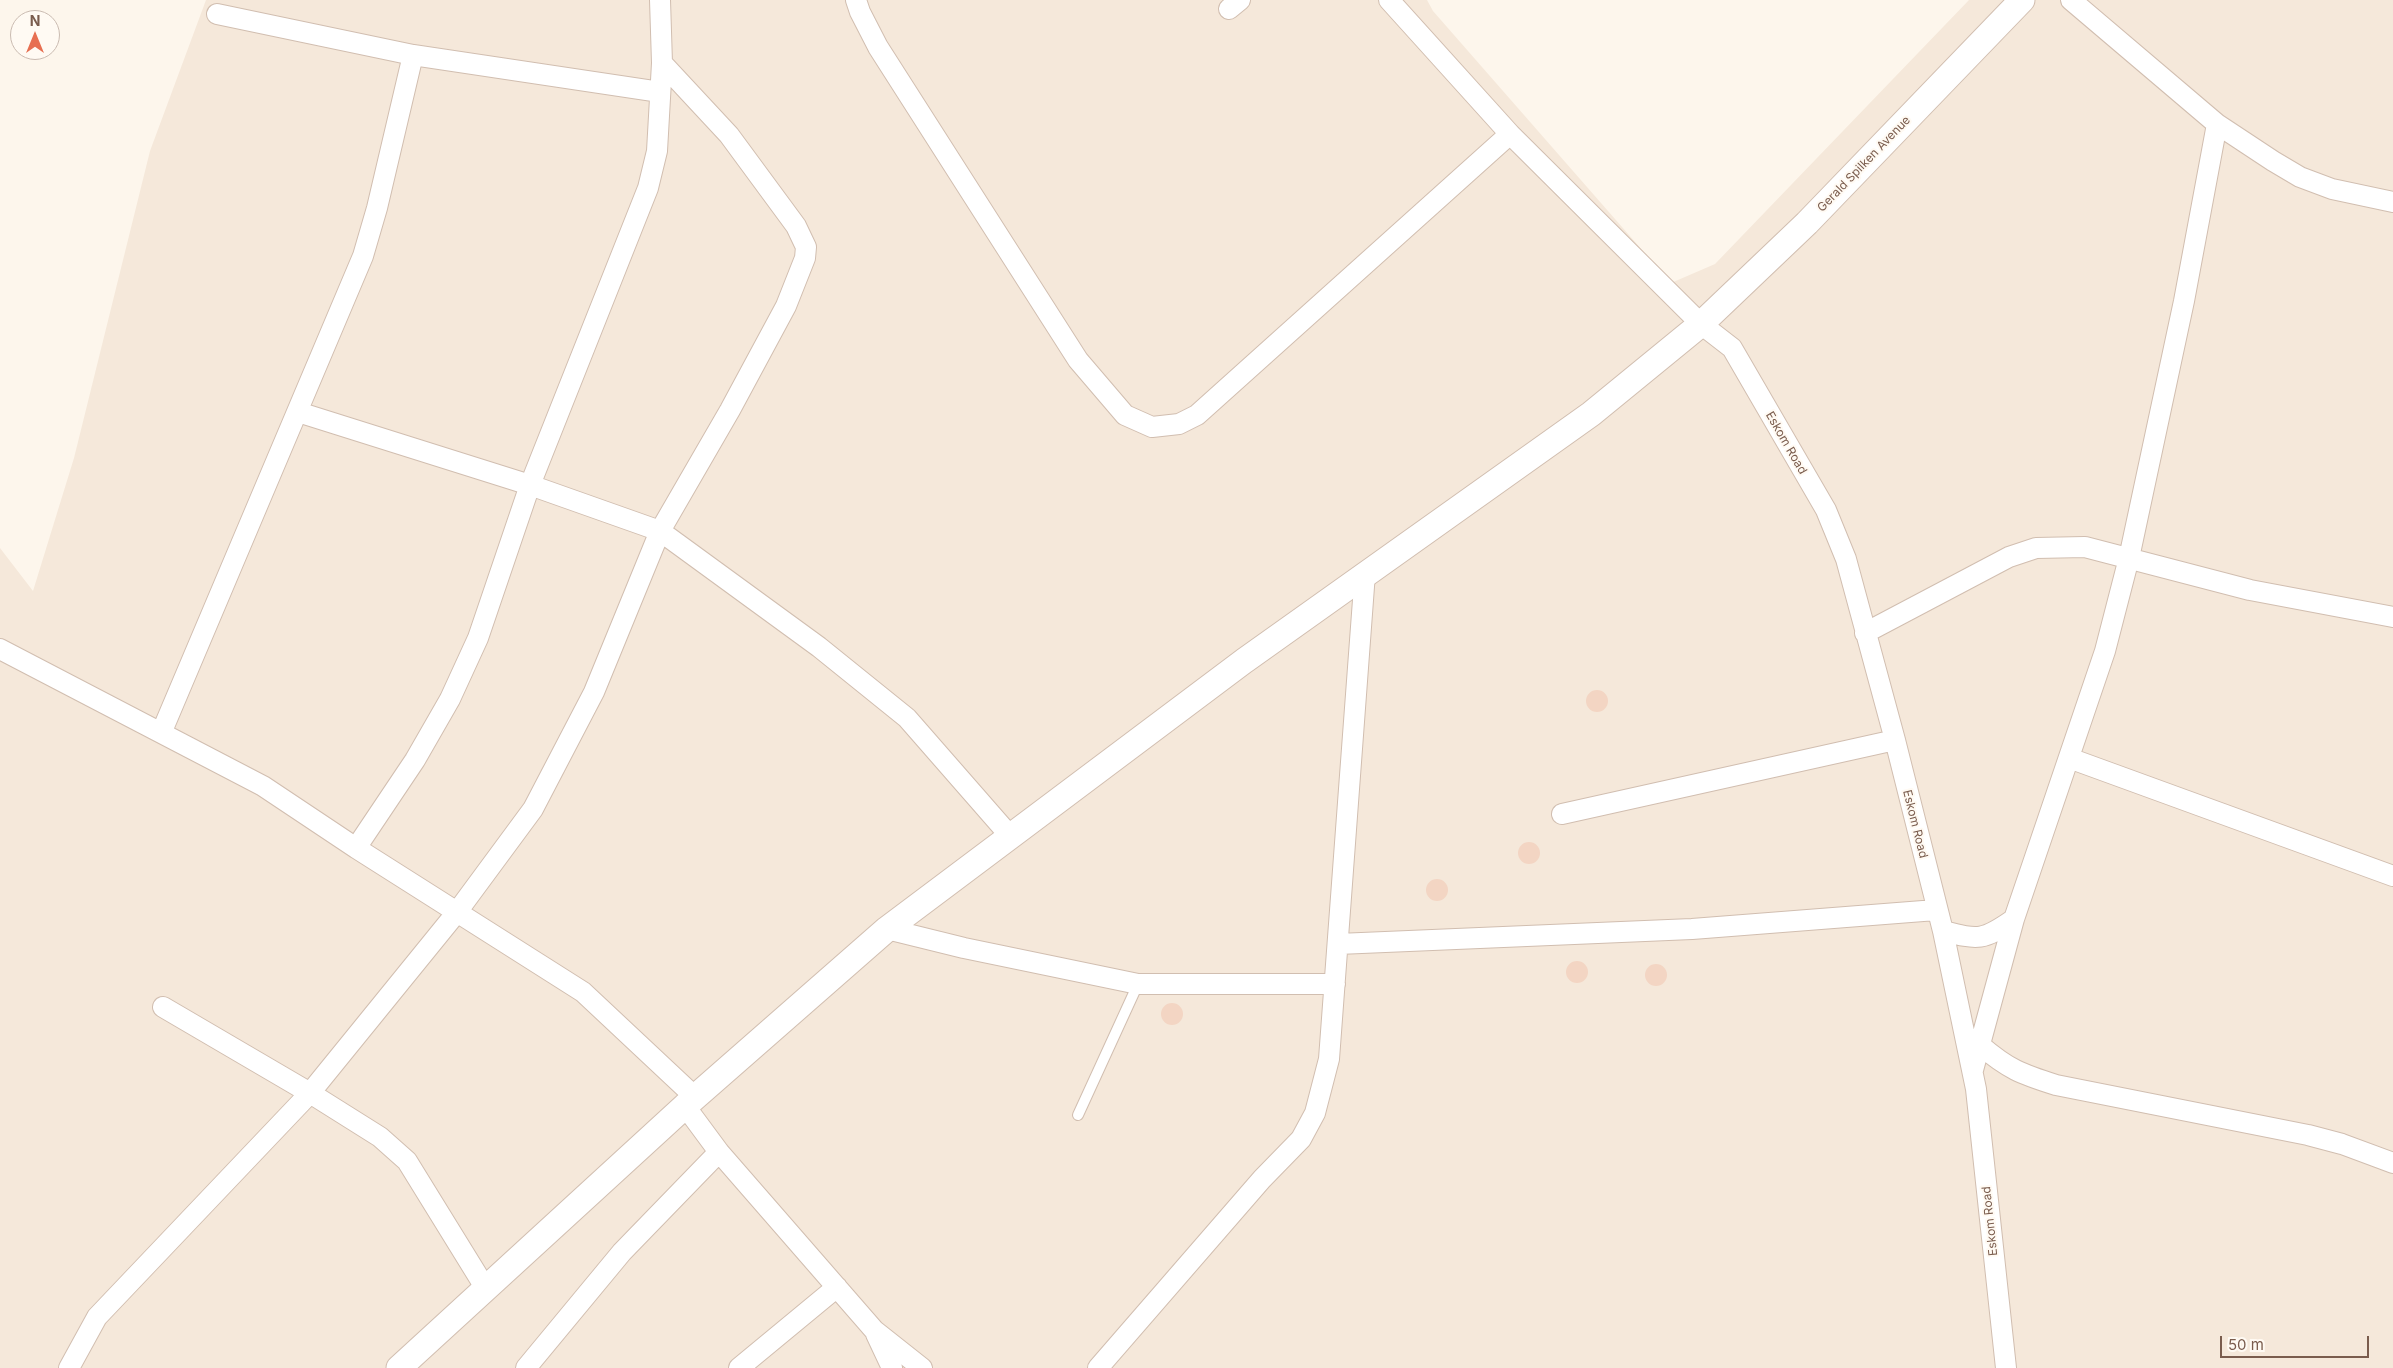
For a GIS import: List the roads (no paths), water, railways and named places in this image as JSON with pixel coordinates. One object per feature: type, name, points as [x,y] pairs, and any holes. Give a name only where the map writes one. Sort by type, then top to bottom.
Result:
[{"type":"street","points":[[356,848],[415,760],[454,690],[478,638],[530,485],[648,188],[657,151],[662,63],[660,0]]},
{"type":"street","points":[[856,0],[878,47],[1078,360],[1125,415],[1152,428],[1179,424],[1197,415],[1510,134]]},
{"type":"street","name":"Eskom Road","points":[[1389,0],[1510,134],[1701,324],[1732,348],[1826,510],[1846,559],[1895,740],[1936,910],[1943,931],[1976,1089],[2006,1368]]},
{"type":"street","name":"Gerald Spilken Avenue","points":[[399,1368],[690,1102],[887,929],[1244,661],[1365,573],[1591,414],[1701,324],[1807,223],[2022,0]]},
{"type":"street","points":[[2071,0],[2217,124],[2300,177],[2332,189],[2393,202]]},
{"type":"street","points":[[217,14],[413,55],[660,92]]},
{"type":"street","points":[[162,731],[364,256],[413,55]]},
{"type":"street","points":[[69,1368],[97,1317],[310,1094],[457,912],[533,809],[594,692],[660,531],[730,410],[786,306],[805,258],[806,247],[796,226],[729,135],[662,63]]},
{"type":"street","points":[[1972,1074],[2014,919],[2105,651],[2129,558],[2184,301],[2217,124]]},
{"type":"street","points":[[298,412],[530,485],[660,531],[819,647],[907,718],[1011,837]]},
{"type":"street","points":[[1865,633],[2009,557],[2036,548],[2085,547],[2250,590],[2393,617]]},
{"type":"street","points":[[1098,1368],[1262,1180],[1301,1139],[1315,1113],[1323,1089],[1328,1059],[1335,984],[1365,573]]},
{"type":"street","points":[[0,649],[162,731],[263,786],[356,848],[583,992],[690,1102],[719,1152],[874,1330],[922,1368]]},
{"type":"street","points":[[1562,814],[1895,740]]},
{"type":"street","points":[[2069,758],[2393,876]]},
{"type":"street","points":[[1338,944],[1692,929],[1936,910]]},
{"type":"street","points":[[1943,931],[1974,938],[1991,934],[2014,919]]},
{"type":"street","points":[[887,929],[991,954],[1138,984],[1335,984]]},
{"type":"street","points":[[163,1007],[380,1137],[407,1161],[486,1289]]},
{"type":"street","points":[[1980,1045],[2005,1066],[2026,1076],[2325,1139],[2393,1163]]},
{"type":"street","points":[[526,1368],[622,1252],[719,1152]]},
{"type":"street","points":[[739,1368],[837,1287]]},
{"type":"street","points":[[874,1330],[892,1368]]},
{"type":"lane","points":[[1078,1114],[1138,984]]}]
